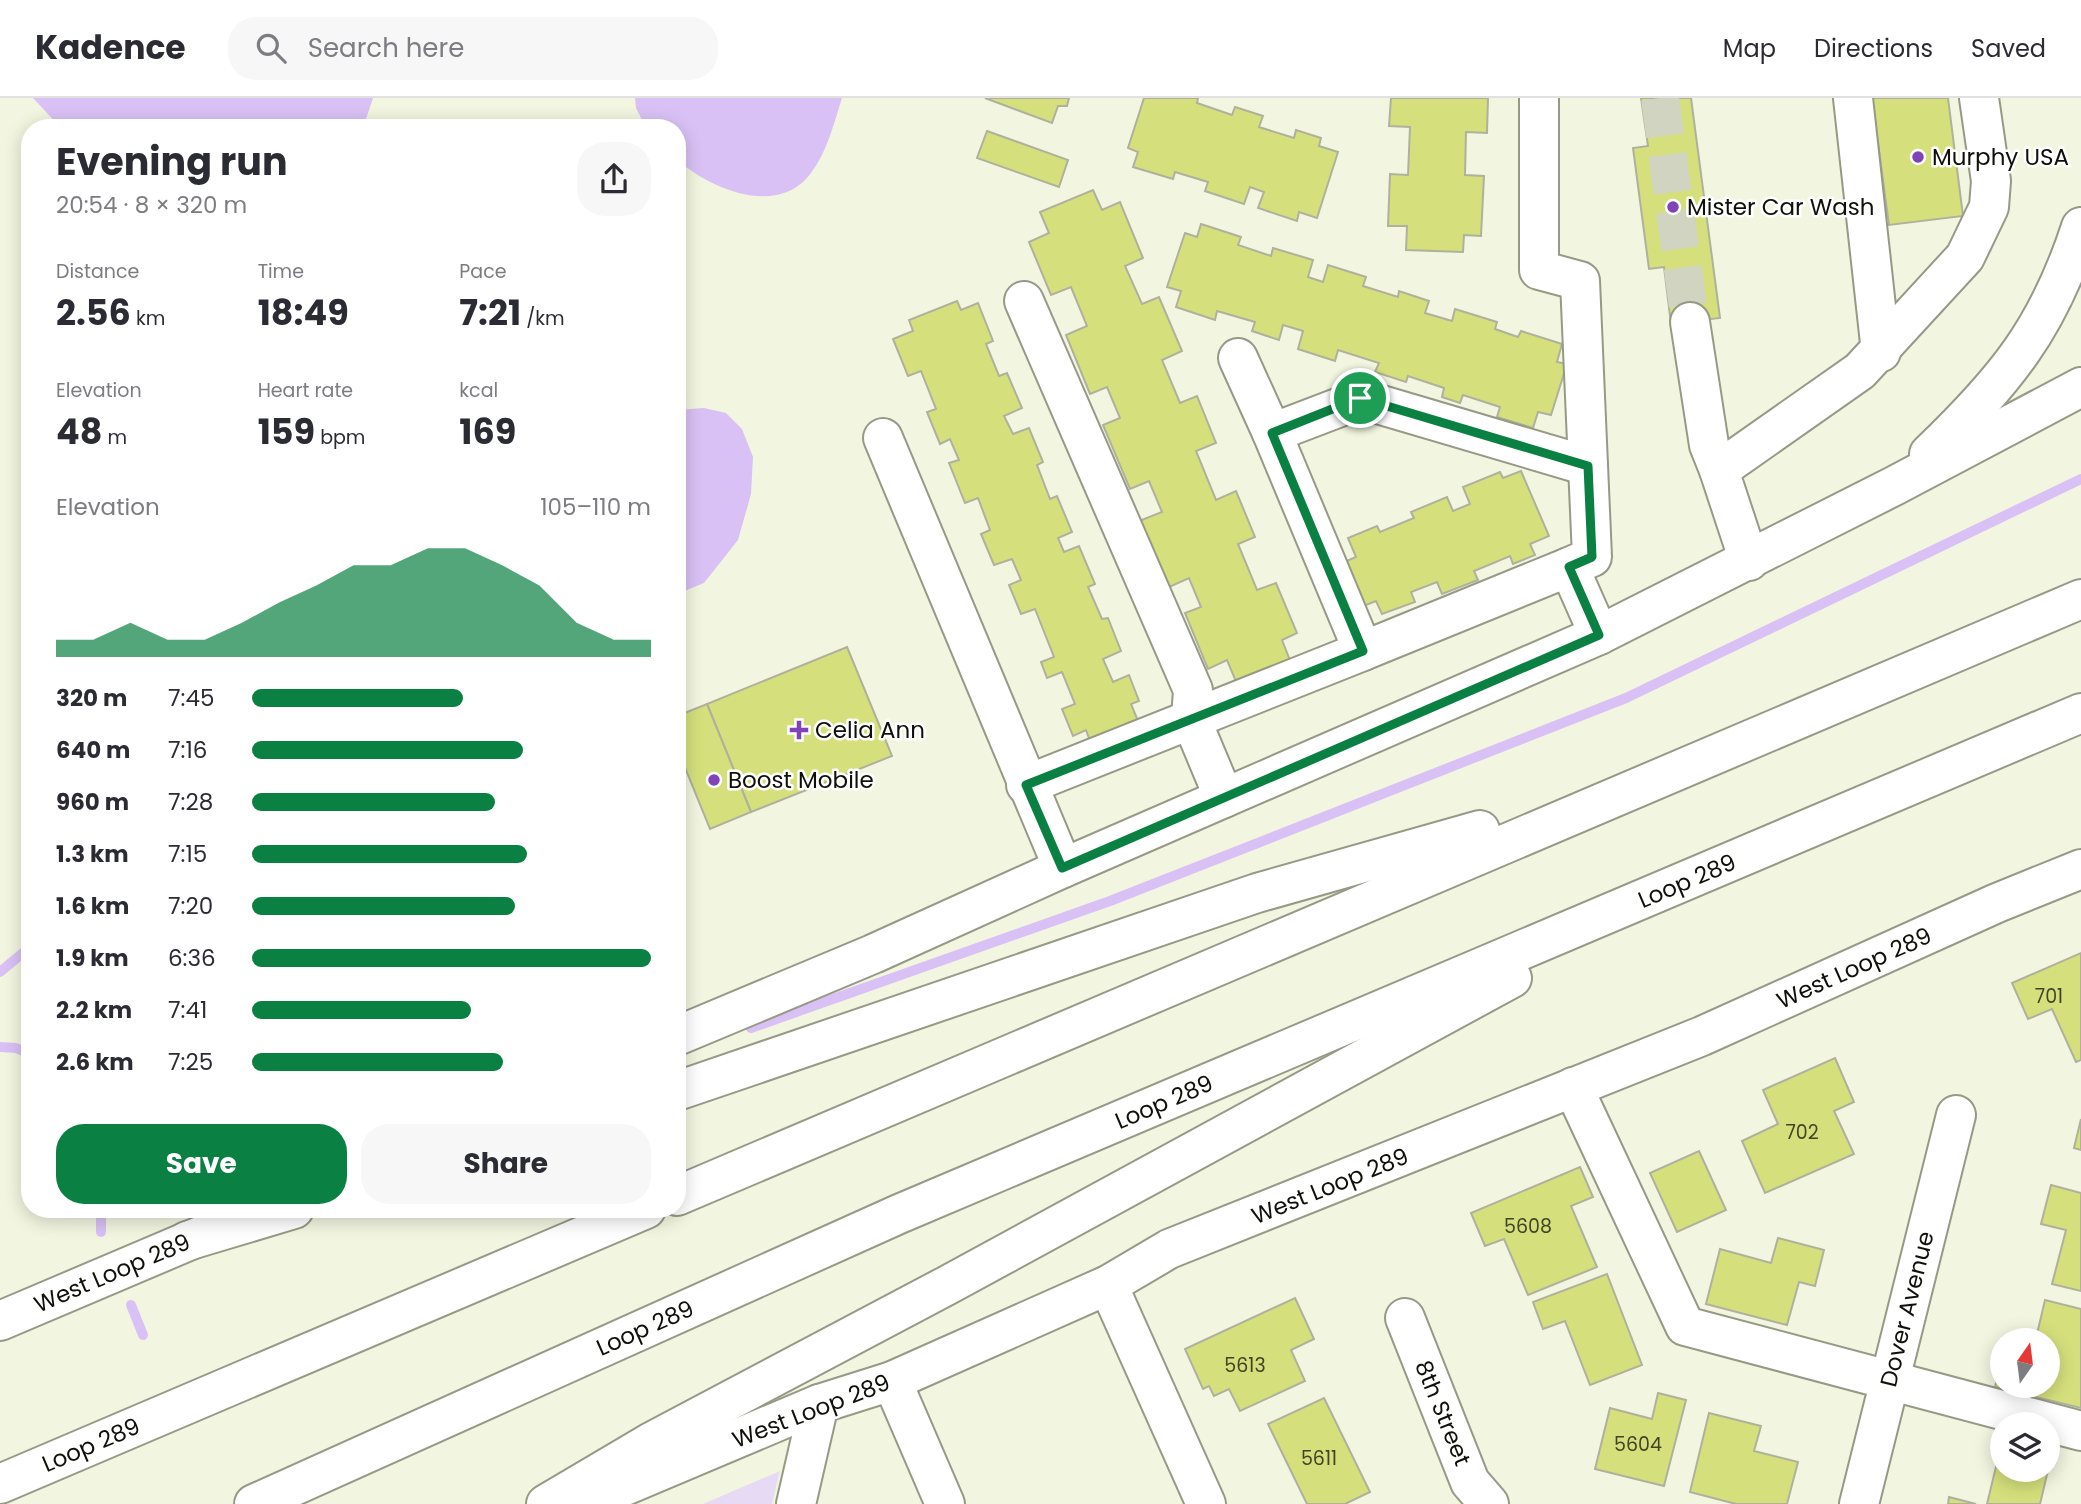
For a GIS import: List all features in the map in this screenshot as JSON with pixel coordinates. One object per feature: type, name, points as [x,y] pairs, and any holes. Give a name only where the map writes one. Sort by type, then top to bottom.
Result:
[{"type":"main road","points":[[1026,785],[1592,557],[1580,281],[1539,270],[1539,98]]},
{"type":"main road","points":[[1853,98],[1881,352]]},
{"type":"main road","points":[[1719,470],[1860,371],[1881,352],[1965,257],[1989,207],[1991,181],[1979,98]]},
{"type":"main road","points":[[1895,486],[1985,399],[2024,349],[2047,312],[2081,227]]},
{"type":"main road","points":[[1024,301],[1193,690],[1191,719],[1224,798]]},
{"type":"main road","points":[[1690,322],[1709,445],[1749,561]]},
{"type":"main road","points":[[1238,358],[1363,651]]},
{"type":"main road","points":[[686,1032],[873,954],[1062,868],[1599,635],[1895,486],[2081,387]]},
{"type":"main road","points":[[1272,433],[1360,398],[1588,466]]},
{"type":"main road","points":[[883,438],[1062,868]]},
{"type":"main road","points":[[1569,567],[1599,635]]},
{"type":"main road","points":[[686,1192],[2081,599]]},
{"type":"main road","points":[[686,1088],[1257,893],[1457,839],[1864,691]]},
{"type":"main road","name":"Loop 289","points":[[254,1504],[899,1214],[2081,713]]},
{"type":"main road","name":"West Loop 289","points":[[582,1504],[819,1404],[892,1381],[1108,1285],[1169,1249],[1341,1183],[1702,1036],[1985,909],[2081,870]]},
{"type":"main road","points":[[546,1504],[651,1441],[959,1279],[1709,871]]},
{"type":"main road","points":[[1573,1087],[1685,1326],[2081,1431]]},
{"type":"main road","name":"Dover Avenue","points":[[1859,1504],[1956,1115]]},
{"type":"main road","name":"West Loop 289","points":[[0,1321],[242,1218]]},
{"type":"main road","points":[[187,1241],[264,1218]]},
{"type":"main road","name":"Loop 289","points":[[0,1484],[625,1218]]},
{"type":"main road","points":[[1108,1285],[1206,1504]]},
{"type":"main road","name":"8th Street","points":[[1405,1318],[1470,1482],[1489,1504]]},
{"type":"main road","points":[[892,1381],[945,1504]]},
{"type":"main road","points":[[796,1504],[819,1404]]},
{"type":"shaded area","points":[[33,98],[373,98],[366,119],[53,119]]},
{"type":"shaded area","points":[[635,98],[842,98],[826,147],[811,173],[797,187],[781,194],[763,196],[726,189],[691,171],[686,167],[686,119],[642,119]]},
{"type":"shaded area","points":[[704,408],[726,413],[742,429],[753,457],[751,494],[738,540],[704,583],[686,590],[686,409]]},
{"type":"shaded area","points":[[780,1471],[772,1504],[703,1504]]},
{"type":"building","points":[[985,98],[1069,98],[1067,106],[1058,106],[1052,123]]},
{"type":"building","points":[[1144,98],[1198,98],[1197,103],[1232,115],[1235,107],[1263,116],[1259,127],[1294,138],[1296,130],[1321,138],[1319,146],[1338,152],[1317,218],[1299,212],[1297,221],[1258,208],[1264,192],[1250,187],[1244,204],[1205,191],[1208,182],[1175,172],[1173,179],[1133,167],[1138,152],[1128,148]]},
{"type":"building","points":[[1391,98],[1488,98],[1487,133],[1466,132],[1465,175],[1484,176],[1481,236],[1464,235],[1463,252],[1406,250],[1407,226],[1388,226],[1390,174],[1408,175],[1410,127],[1389,126]]},
{"type":"building","name":"Mister Car Wash","points":[[1641,98],[1691,98],[1720,318],[1671,324],[1664,267],[1649,269],[1633,148],[1648,146]]},
{"type":"building","name":"Murphy USA","points":[[1872,98],[1948,98],[1963,216],[1889,225]]},
{"type":"building","points":[[987,131],[1068,160],[1059,187],[977,158]]},
{"type":"building","points":[[1093,190],[1102,210],[1120,202],[1143,258],[1125,266],[1142,304],[1159,297],[1182,351],[1162,360],[1180,403],[1197,396],[1216,443],[1196,451],[1216,500],[1236,491],[1255,537],[1238,544],[1257,590],[1276,583],[1297,633],[1282,640],[1291,663],[1237,684],[1227,660],[1208,669],[1185,613],[1201,607],[1189,578],[1167,588],[1139,521],[1162,512],[1149,481],[1130,489],[1103,425],[1120,418],[1107,387],[1090,394],[1066,335],[1087,326],[1071,287],[1051,295],[1029,242],[1049,233],[1040,212]]},
{"type":"building","points":[[1201,224],[1241,237],[1238,245],[1271,256],[1273,248],[1313,260],[1308,277],[1323,282],[1328,265],[1366,277],[1363,286],[1398,297],[1399,291],[1429,301],[1425,313],[1452,321],[1455,309],[1497,322],[1495,329],[1518,337],[1521,331],[1562,344],[1557,362],[1567,364],[1551,415],[1538,412],[1533,428],[1497,417],[1500,407],[1463,395],[1460,403],[1442,397],[1444,388],[1408,376],[1406,382],[1375,372],[1379,363],[1338,350],[1335,361],[1298,349],[1303,331],[1283,325],[1279,340],[1252,331],[1255,322],[1217,311],[1215,320],[1176,307],[1181,291],[1167,287],[1185,233],[1197,237]]},
{"type":"building","points":[[957,301],[961,310],[978,303],[993,341],[986,344],[999,376],[1007,373],[1022,408],[1004,416],[1013,434],[1029,428],[1043,462],[1037,465],[1050,499],[1057,496],[1072,532],[1058,538],[1064,552],[1079,546],[1095,584],[1088,587],[1102,619],[1108,618],[1121,651],[1103,659],[1113,682],[1129,675],[1139,701],[1131,704],[1138,721],[1090,741],[1086,730],[1073,736],[1062,709],[1075,704],[1062,672],[1047,678],[1041,662],[1054,657],[1035,609],[1021,614],[1009,585],[1021,580],[1012,559],[994,565],[981,534],[990,530],[978,498],[965,503],[949,463],[959,460],[950,439],[940,444],[927,412],[936,409],[921,371],[908,376],[893,339],[913,331],[909,320]]},
{"type":"building","points":[[1521,471],[1549,536],[1530,544],[1535,555],[1513,564],[1510,556],[1474,571],[1478,580],[1442,594],[1437,582],[1411,592],[1415,602],[1382,614],[1376,601],[1361,607],[1342,563],[1356,557],[1348,538],[1377,526],[1380,532],[1414,518],[1411,512],[1447,497],[1453,511],[1470,504],[1463,487],[1500,472],[1503,478]]},
{"type":"building","name":"Celia Ann","points":[[847,647],[892,756],[751,812],[707,704]]},
{"type":"building","name":"Boost Mobile","points":[[707,704],[751,812],[710,829],[686,770],[686,712]]},
{"type":"building","points":[[2081,953],[2081,1060],[2076,1062],[2052,1009],[2028,1019],[2012,983]]},
{"type":"building","points":[[1835,1058],[1854,1102],[1834,1111],[1854,1154],[1765,1193],[1742,1141],[1778,1124],[1763,1090]]},
{"type":"building","points":[[2081,1119],[2081,1150],[2074,1148]]},
{"type":"building","points":[[1699,1151],[1726,1210],[1677,1232],[1650,1173]]},
{"type":"building","points":[[1580,1167],[1593,1197],[1571,1206],[1597,1267],[1528,1295],[1504,1239],[1485,1246],[1471,1213]]},
{"type":"building","points":[[2051,1185],[2081,1193],[2081,1291],[2052,1284],[2066,1230],[2041,1224]]},
{"type":"building","points":[[1778,1238],[1824,1250],[1815,1286],[1799,1282],[1787,1325],[1706,1304],[1720,1249],[1771,1263]]},
{"type":"building","points":[[1607,1274],[1642,1365],[1590,1385],[1565,1321],[1543,1329],[1533,1302]]},
{"type":"building","points":[[1295,1298],[1314,1339],[1291,1350],[1305,1381],[1240,1411],[1229,1389],[1214,1396],[1209,1386],[1203,1389],[1185,1349]]},
{"type":"building","points":[[2045,1300],[2081,1309],[2081,1408],[2040,1398],[2060,1398],[2060,1328],[2038,1328]]},
{"type":"building","points":[[1658,1393],[1686,1400],[1664,1486],[1595,1469],[1610,1408],[1652,1419]]},
{"type":"building","points":[[1324,1398],[1370,1492],[1345,1504],[1307,1504],[1268,1424]]},
{"type":"building","points":[[1709,1413],[1761,1426],[1754,1451],[1798,1462],[1787,1504],[1736,1504],[1690,1492]]},
{"type":"building","points":[[1992,1482],[2045,1482],[2040,1504],[1987,1504]]},
{"type":"building","points":[[1949,1497],[1976,1504],[1948,1504]]},
{"type":"waterway","points":[[751,1028],[1110,901],[1626,698],[2081,479]]},
{"type":"waterway","points":[[0,972],[21,954]]},
{"type":"waterway","points":[[0,1047],[21,1050]]},
{"type":"waterway","points":[[101,1218],[101,1232]]},
{"type":"waterway","points":[[131,1305],[143,1335]]},
{"type":"tunnel","points":[[1660,98],[1690,322]]},
{"type":"place","name":"Murphy USA","points":[[1918,157]]},
{"type":"place","name":"Mister Car Wash","points":[[1673,207]]},
{"type":"place","name":"Celia Ann","points":[[799,730]]},
{"type":"place","name":"Boost Mobile","points":[[714,780]]},
{"type":"route","points":[[1360,398],[1588,466],[1592,557],[1569,567],[1599,635],[1062,868],[1026,785],[1363,651],[1272,433],[1360,398]]}]
